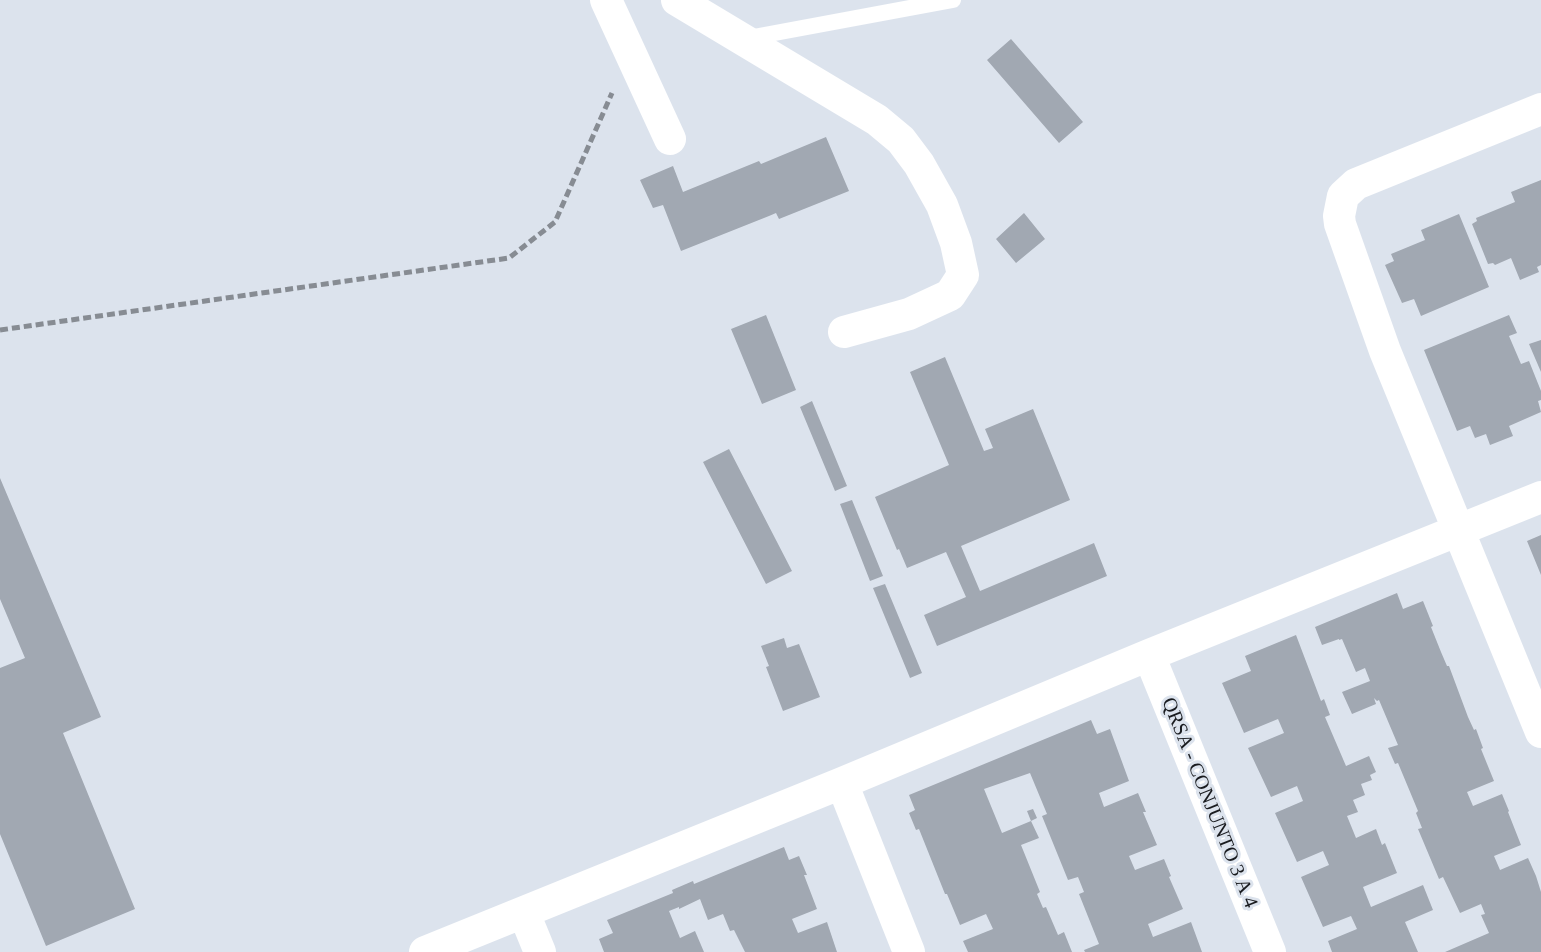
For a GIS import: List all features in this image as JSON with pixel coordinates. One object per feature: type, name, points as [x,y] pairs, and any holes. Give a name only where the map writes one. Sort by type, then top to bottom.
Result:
[{"type":"street","points":[[606,0],[670,139]]},
{"type":"street","points":[[677,0],[877,120],[901,140],[919,164],[942,205],[963,275],[950,295],[909,314],[844,332]]},
{"type":"street","points":[[1541,109],[1356,184],[1343,196],[1339,216],[1385,351],[1541,732]]},
{"type":"street","points":[[425,952],[1541,497]]},
{"type":"street","name":"QRSA - CONJUNTO 3 A 4","points":[[1149,655],[1270,952]]},
{"type":"street","points":[[842,783],[909,952]]},
{"type":"street","points":[[524,913],[540,952]]},
{"type":"lane","points":[[742,39],[953,0]]},
{"type":"path","points":[[0,330],[509,258],[555,222],[630,51]]},
{"type":"building","points":[[1011,39],[1083,122],[1059,143],[987,60]]},
{"type":"building","points":[[826,137],[849,191],[779,219],[776,213],[681,251],[663,205],[653,208],[640,180],[673,166],[683,192]]},
{"type":"building","points":[[1541,180],[1541,265],[1537,267],[1539,272],[1520,280],[1511,258],[1495,265],[1488,264],[1472,224],[1477,221],[1476,218],[1515,202],[1511,192]]},
{"type":"building","points":[[1024,213],[1045,239],[1016,263],[996,239]]},
{"type":"building","points":[[1459,214],[1489,287],[1421,316],[1414,299],[1402,303],[1385,265],[1394,261],[1391,254],[1425,240],[1421,230]]},
{"type":"building","points":[[766,315],[796,390],[762,404],[731,329]]},
{"type":"building","points":[[1509,315],[1517,333],[1509,336],[1521,364],[1529,361],[1541,391],[1541,400],[1538,401],[1541,412],[1509,426],[1513,436],[1490,445],[1486,434],[1475,438],[1470,426],[1457,431],[1424,350]]},
{"type":"building","points":[[1541,340],[1541,372],[1529,344]]},
{"type":"building","points":[[945,357],[984,451],[993,448],[985,429],[1033,409],[1070,500],[961,546],[980,591],[1094,543],[1107,576],[937,646],[924,615],[966,597],[946,552],[907,568],[875,497],[949,465],[910,372]]},
{"type":"building","points":[[812,401],[847,486],[835,491],[800,407]]},
{"type":"building","points":[[729,449],[792,571],[766,584],[703,462]]},
{"type":"building","points":[[0,478],[101,717],[63,733],[135,909],[46,946],[0,834],[0,668],[25,658],[0,599]]},
{"type":"building","points":[[852,500],[883,576],[870,581],[840,504]]},
{"type":"building","points":[[1541,535],[1541,575],[1527,541]]},
{"type":"building","points":[[885,584],[922,673],[910,678],[873,588]]},
{"type":"building","points":[[1397,593],[1403,609],[1423,601],[1441,652],[1483,748],[1494,781],[1467,792],[1473,806],[1502,794],[1509,811],[1521,845],[1494,856],[1500,870],[1528,858],[1536,876],[1541,892],[1541,952],[1445,952],[1489,933],[1481,915],[1485,914],[1481,904],[1460,913],[1443,877],[1439,879],[1418,829],[1422,828],[1416,813],[1418,811],[1398,763],[1395,764],[1388,748],[1398,745],[1379,700],[1374,698],[1376,704],[1352,714],[1342,692],[1370,681],[1365,668],[1356,672],[1342,639],[1322,645],[1315,627]]},
{"type":"building","points":[[1296,635],[1321,701],[1324,699],[1330,715],[1325,717],[1346,766],[1369,756],[1376,772],[1370,775],[1372,780],[1361,784],[1365,795],[1353,800],[1358,812],[1347,816],[1356,838],[1376,829],[1397,873],[1363,887],[1371,907],[1423,885],[1433,910],[1405,922],[1418,952],[1332,952],[1328,941],[1357,929],[1351,916],[1323,927],[1301,877],[1329,865],[1323,851],[1297,862],[1275,813],[1303,801],[1297,786],[1271,797],[1248,748],[1284,733],[1278,719],[1244,733],[1222,683],[1251,671],[1245,656]]},
{"type":"building","points":[[784,638],[787,648],[799,644],[820,697],[783,711],[761,646]]},
{"type":"building","points":[[1091,720],[1097,734],[1110,729],[1129,781],[1099,793],[1104,807],[1138,793],[1157,845],[1129,856],[1135,870],[1164,859],[1183,909],[1148,924],[1153,937],[1191,922],[1202,952],[1085,952],[1099,944],[1079,894],[1084,892],[1078,877],[1068,880],[1042,816],[1047,814],[1030,773],[984,789],[1002,833],[1031,821],[1039,838],[1021,845],[1040,892],[1037,894],[1043,908],[1046,907],[1058,935],[1064,932],[1072,952],[968,952],[963,941],[993,929],[986,914],[960,925],[919,829],[916,830],[909,813],[915,810],[909,795]]},
{"type":"building","points":[[1033,809],[1037,818],[1031,821],[1027,811]]},
{"type":"building","points":[[784,847],[789,860],[799,856],[817,909],[792,919],[798,933],[827,922],[837,952],[745,952],[734,930],[730,931],[723,914],[708,920],[700,899],[669,911],[680,938],[695,931],[704,952],[604,952],[599,939],[613,933],[607,920],[673,893],[672,890],[693,881],[694,884]]}]
